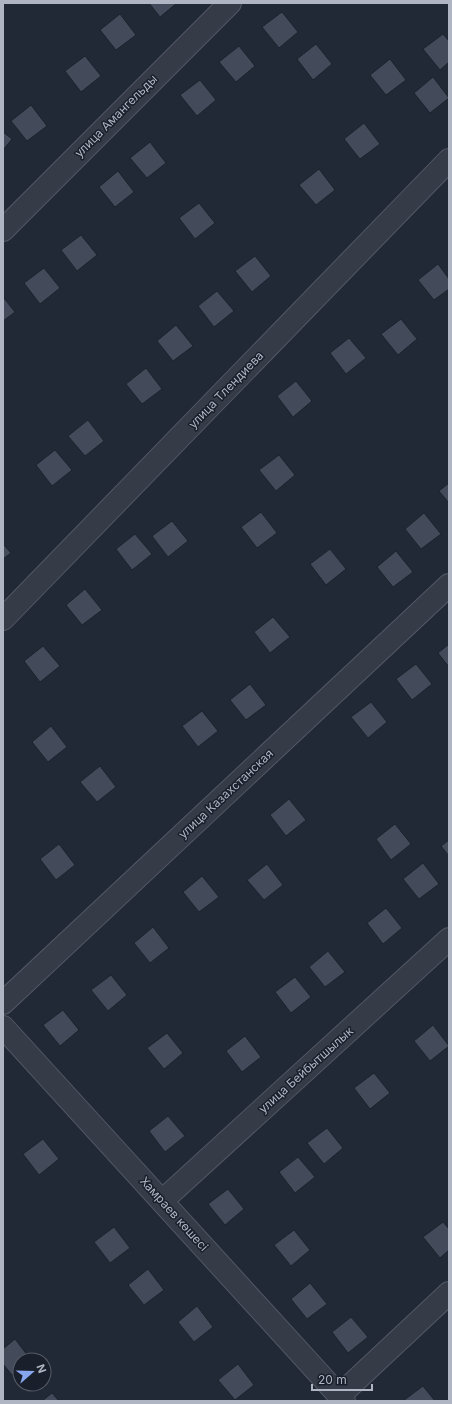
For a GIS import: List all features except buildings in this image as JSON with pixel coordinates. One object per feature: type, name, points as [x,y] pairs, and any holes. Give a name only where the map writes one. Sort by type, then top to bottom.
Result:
[{"type":"street","name":"улица Амангельды","points":[[3,230],[230,3]]},
{"type":"street","name":"улица Тлендиева","points":[[3,619],[449,160]]},
{"type":"street","name":"улица Казахстанская","points":[[3,1003],[449,585]]},
{"type":"street","name":"улица Бейбытшылык","points":[[162,1201],[449,939]]},
{"type":"street","name":"Хамраев көшесі","points":[[3,1027],[342,1399]]},
{"type":"street","points":[[342,1399],[449,1293]]}]
